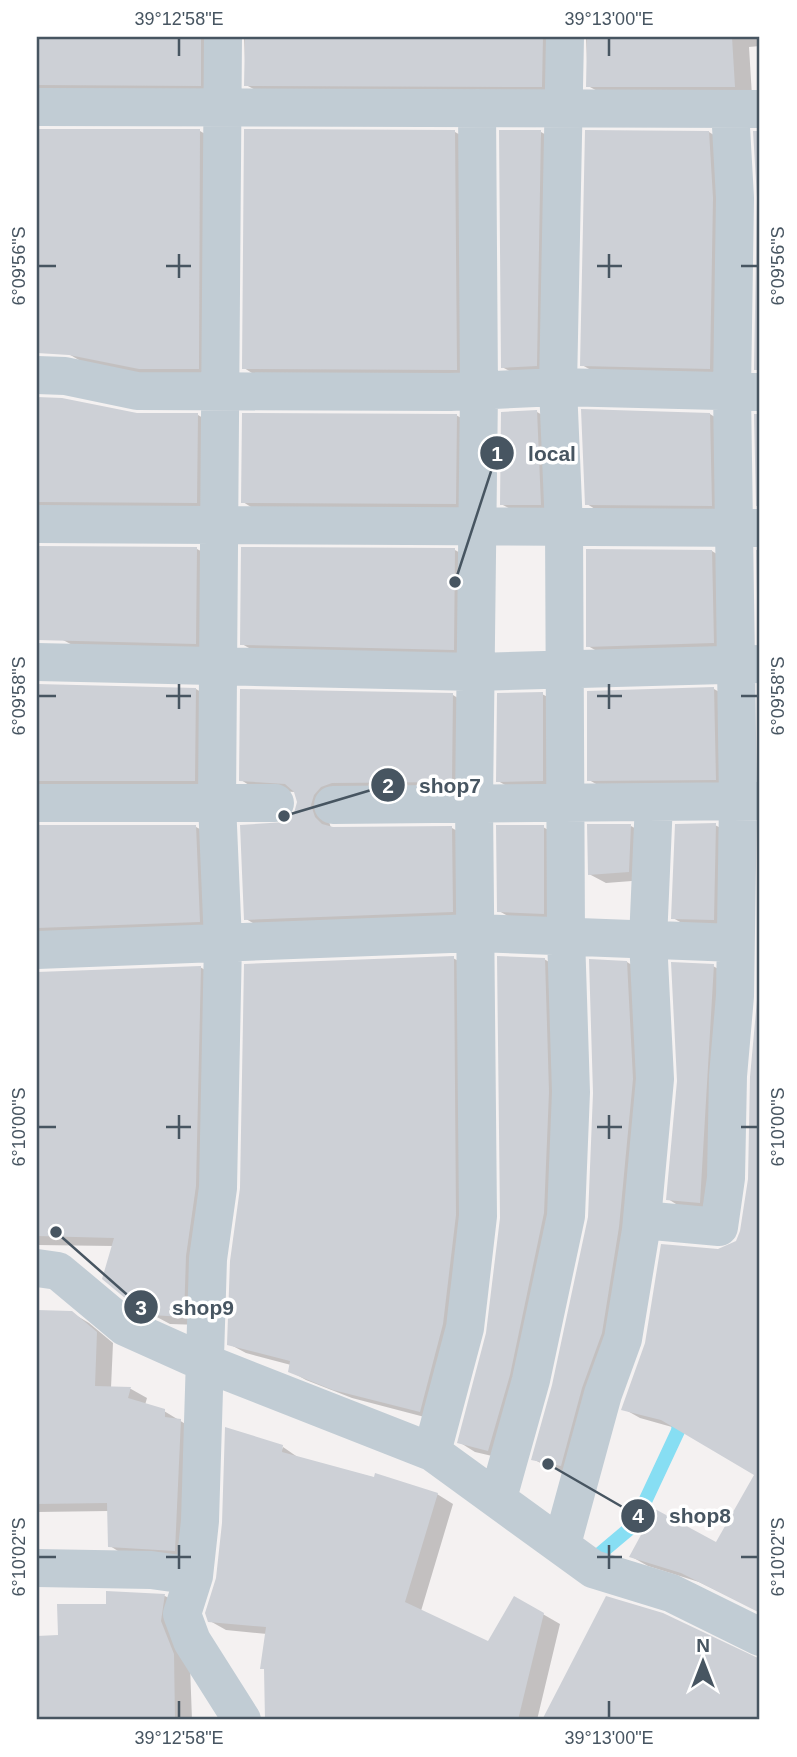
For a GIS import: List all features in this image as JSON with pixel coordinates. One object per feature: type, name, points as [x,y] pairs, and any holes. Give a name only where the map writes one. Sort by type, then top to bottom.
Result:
[{"type":"street","points":[[223,37],[217,803],[223,942],[218,1188],[208,1259],[200,1521],[194,1576],[183,1614],[192,1641],[242,1720]]},
{"type":"street","points":[[498,1498],[531,1380],[565,1216],[571,1092],[565,936],[564,527],[558,387],[565,37]]},
{"type":"street","points":[[37,107],[745,109],[734,198],[746,391],[749,801],[735,943],[726,1178],[719,1227],[642,1220]]},
{"type":"street","points":[[432,1452],[466,1328],[478,1216],[474,803],[479,391],[477,108]]},
{"type":"street","points":[[37,375],[65,376],[138,391],[479,391],[558,387],[746,391]]},
{"type":"street","points":[[37,524],[747,528]]},
{"type":"street","points":[[37,662],[218,668],[476,671],[748,664]]},
{"type":"street","points":[[333,805],[749,801]]},
{"type":"street","points":[[562,1544],[603,1394],[623,1339],[642,1220],[655,1079],[648,940],[654,802]]},
{"type":"street","points":[[37,803],[275,803]]},
{"type":"street","points":[[37,950],[476,933],[735,943]]},
{"type":"street","points":[[37,1268],[58,1271],[125,1327],[203,1362],[432,1452],[593,1569],[671,1593],[760,1637]]},
{"type":"street","points":[[37,1568],[151,1570],[194,1576]]},
{"type":"building","points":[[37,37],[201,37],[201,86],[37,85]]},
{"type":"building","points":[[245,37],[543,37],[542,87],[244,86]]},
{"type":"building","points":[[587,37],[732,37],[735,87],[586,87]]},
{"type":"building","points":[[37,129],[200,129],[199,369],[139,369],[69,355],[37,353]]},
{"type":"building","points":[[244,129],[455,130],[457,370],[242,369]]},
{"type":"building","points":[[499,130],[541,130],[537,366],[501,368]]},
{"type":"building","points":[[585,130],[709,131],[713,198],[710,369],[580,366]]},
{"type":"building","points":[[753,131],[760,131],[760,370],[754,370],[757,198]]},
{"type":"building","points":[[37,397],[62,398],[137,413],[198,413],[197,503],[37,502]]},
{"type":"building","points":[[581,409],[710,413],[712,506],[585,505]]},
{"type":"building","points":[[537,410],[541,505],[500,505],[501,412]]},
{"type":"building","points":[[242,413],[457,414],[456,504],[241,503]]},
{"type":"building","points":[[754,414],[760,414],[760,506],[756,506]]},
{"type":"building","points":[[37,546],[197,547],[196,644],[37,640]]},
{"type":"building","points":[[241,547],[455,548],[454,650],[240,645]]},
{"type":"building","points":[[586,549],[712,550],[714,643],[586,647]]},
{"type":"building","points":[[756,550],[760,550],[760,642],[758,642]]},
{"type":"building","points":[[37,684],[196,688],[195,781],[37,781]]},
{"type":"building","points":[[758,686],[760,686],[760,779]]},
{"type":"building","points":[[714,687],[716,780],[587,781],[587,691]]},
{"type":"building","points":[[240,689],[453,693],[452,782],[332,783],[321,787],[314,795],[311,805],[315,817],[322,824],[333,827],[452,826],[453,912],[244,920],[240,825],[285,822],[294,813],[297,802],[294,792],[285,784],[239,781]]},
{"type":"building","points":[[543,692],[543,781],[496,782],[497,693]]},
{"type":"building","points":[[716,823],[714,920],[671,919],[675,824]]},
{"type":"building","points":[[760,823],[760,913],[758,913]]},
{"type":"building","points":[[587,824],[631,824],[629,872],[588,875]]},
{"type":"building","points":[[37,825],[196,825],[200,922],[37,928]]},
{"type":"building","points":[[496,825],[544,825],[544,914],[497,912]]},
{"type":"building","points":[[454,956],[456,1215],[443,1324],[420,1412],[333,1390],[288,1372],[290,1361],[227,1345],[230,1261],[240,1188],[244,964]]},
{"type":"building","points":[[497,956],[545,958],[549,1092],[544,1213],[510,1375],[488,1451],[457,1443],[486,1333],[500,1218]]},
{"type":"building","points":[[589,959],[627,961],[633,1079],[619,1227],[602,1333],[582,1388],[561,1466],[531,1460],[552,1385],[588,1217],[593,1093]]},
{"type":"building","points":[[671,962],[714,964],[700,1203],[666,1200],[677,1081]]},
{"type":"building","points":[[201,966],[196,1186],[186,1256],[184,1317],[151,1315],[137,1308],[102,1279],[114,1238],[37,1236],[37,972]]},
{"type":"building","points":[[757,1000],[760,1000],[760,1613],[681,1573],[629,1557],[655,1509],[716,1542],[754,1475],[661,1420],[621,1410],[645,1343],[661,1244],[718,1249],[736,1241],[740,1231],[748,1179],[750,1077]]},
{"type":"building","points":[[37,1310],[72,1311],[97,1332],[95,1386],[131,1387],[128,1398],[165,1409],[165,1417],[181,1419],[175,1551],[108,1547],[107,1503],[37,1504]]},
{"type":"building","points":[[225,1427],[283,1445],[282,1452],[374,1477],[375,1473],[438,1493],[405,1602],[488,1641],[514,1596],[544,1613],[518,1720],[265,1720],[264,1669],[260,1669],[266,1627],[208,1622],[205,1613],[216,1578],[222,1523]]},
{"type":"building","points":[[106,1591],[165,1594],[161,1621],[174,1654],[175,1720],[37,1720],[37,1636],[58,1635],[57,1604],[106,1604]]},
{"type":"building","points":[[606,1596],[663,1613],[760,1659],[760,1720],[542,1720]]},
{"type":"waterway","points":[[590,1562],[634,1525],[678,1431],[680,1412]]},
{"type":"place","name":"local","points":[[455,582]]},
{"type":"place","name":"shop7","points":[[284,816]]},
{"type":"place","name":"shop9","points":[[56,1232]]},
{"type":"place","name":"shop8","points":[[548,1464]]}]
